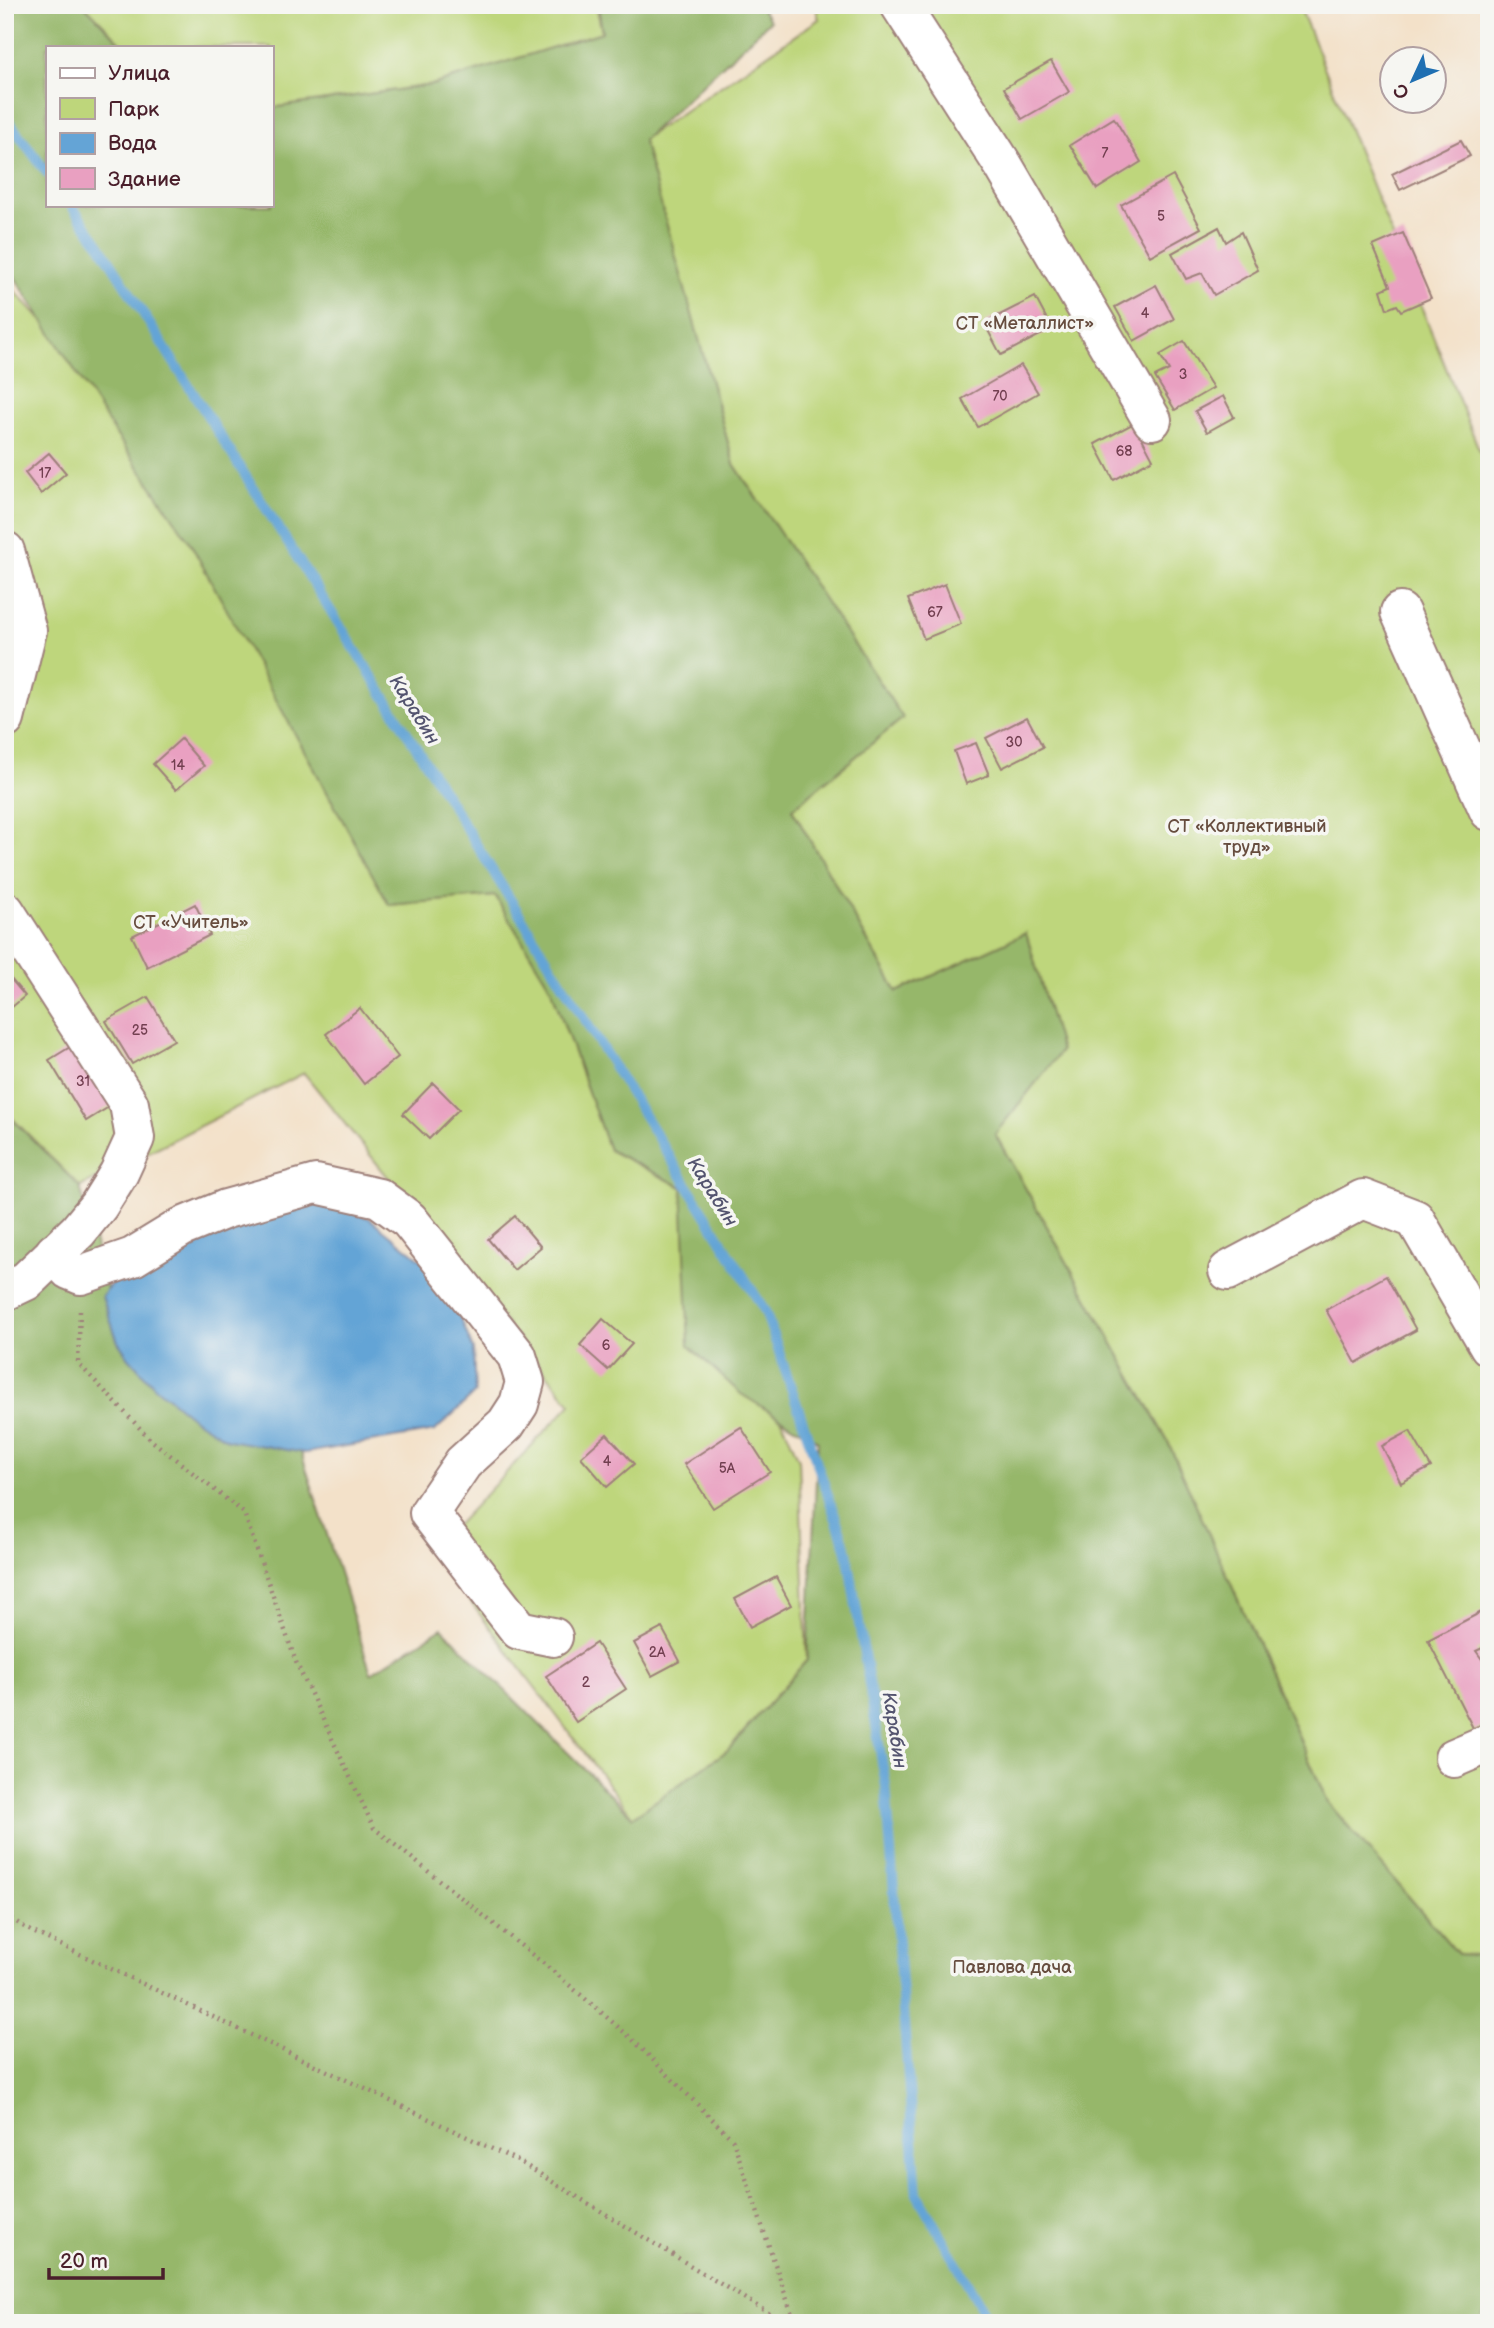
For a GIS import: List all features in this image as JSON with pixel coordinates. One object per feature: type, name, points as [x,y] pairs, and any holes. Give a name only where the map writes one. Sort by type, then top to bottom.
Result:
[{"type":"street","points":[[900,5],[1003,165],[1152,420]]},
{"type":"street","points":[[5,551],[27,631],[5,719]]},
{"type":"street","points":[[1400,612],[1489,811]]},
{"type":"street","points":[[5,911],[130,1104],[135,1138],[119,1173],[99,1205],[78,1231],[68,1264]]},
{"type":"street","points":[[5,1291],[68,1264],[133,1257],[182,1227],[226,1209],[316,1184],[379,1198],[409,1220],[517,1356],[525,1382],[519,1404],[506,1424],[463,1463],[429,1513],[519,1630],[553,1637]]},
{"type":"street","points":[[1228,1271],[1363,1199],[1415,1219],[1489,1346]]},
{"type":"street","points":[[1454,1758],[1489,1743]]},
{"type":"path","points":[[68,1264],[79,1363],[152,1440],[244,1513],[296,1662],[374,1828],[554,1972],[631,2038],[733,2140],[795,2323]]},
{"type":"path","points":[[5,1915],[32,1931],[520,2162],[785,2323]]},
{"type":"green space","name":"Павлова дача","points":[[5,5],[84,5],[124,46],[46,46],[46,206],[273,206],[273,108],[432,85],[602,32],[598,5],[759,5],[770,21],[643,140],[734,464],[903,718],[792,809],[897,992],[1026,933],[1061,1051],[995,1134],[1168,1442],[1328,1803],[1458,1954],[1489,1956],[1489,2309],[1479,2323],[5,2323],[5,1112],[80,1187],[114,1316],[291,1421],[371,1673],[442,1628],[633,1817],[728,1750],[807,1660],[818,1441],[741,1394],[689,1346],[682,1187],[609,1150],[551,988],[495,896],[389,905],[189,541],[115,433],[5,262]]},
{"type":"green space","points":[[84,5],[596,5],[602,32],[432,85],[273,108],[273,46],[124,46]]},
{"type":"green space","points":[[815,5],[1299,5],[1489,474],[1489,1956],[1458,1954],[1328,1803],[1168,1442],[995,1134],[1061,1051],[1025,934],[897,992],[792,809],[902,718],[734,464],[642,140],[819,19]]},
{"type":"green space","name":"СТ «Учитель»","points":[[5,281],[159,443],[389,905],[495,896],[551,988],[609,1150],[682,1187],[799,1460],[807,1660],[728,1750],[633,1817],[432,1551],[571,1404],[304,1073],[80,1187],[5,1111]]},
{"type":"water","points":[[327,1203],[369,1218],[428,1265],[461,1319],[473,1349],[475,1393],[435,1431],[305,1453],[228,1440],[194,1419],[155,1387],[129,1358],[118,1342],[102,1297],[120,1270],[292,1204]]},
{"type":"building","points":[[1051,61],[1069,92],[1022,119],[1004,88]]},
{"type":"building","points":[[1114,118],[1141,162],[1097,189],[1070,145]]},
{"type":"building","points":[[1461,140],[1470,156],[1400,190],[1392,174]]},
{"type":"building","points":[[1173,176],[1201,228],[1150,256],[1121,205]]},
{"type":"building","points":[[1219,227],[1226,242],[1241,232],[1258,270],[1214,295],[1202,273],[1186,279],[1172,253]]},
{"type":"building","points":[[1403,233],[1431,298],[1401,311],[1397,305],[1387,309],[1381,290],[1390,286],[1373,246]]},
{"type":"building","points":[[1156,285],[1174,319],[1134,341],[1115,307]]},
{"type":"building","points":[[1035,297],[1052,329],[1001,355],[984,323]]},
{"type":"building","points":[[1184,341],[1213,388],[1175,410],[1155,377],[1169,370],[1160,355]]},
{"type":"building","points":[[1021,365],[1038,393],[978,427],[962,399]]},
{"type":"building","points":[[1223,396],[1234,417],[1207,432],[1195,411]]},
{"type":"building","points":[[1134,423],[1153,459],[1114,480],[1095,444]]},
{"type":"building","points":[[49,453],[66,473],[41,494],[25,473]]},
{"type":"building","points":[[945,584],[961,624],[924,639],[908,599]]},
{"type":"building","points":[[1027,717],[1043,747],[1002,768],[986,738]]},
{"type":"building","points":[[181,739],[204,766],[176,790],[153,764]]},
{"type":"building","points":[[976,743],[989,775],[966,784],[954,751]]},
{"type":"building","points":[[195,904],[210,935],[147,967],[132,936]]},
{"type":"building","points":[[5,972],[25,996],[5,1013]]},
{"type":"building","points":[[148,997],[174,1040],[132,1064],[106,1021]]},
{"type":"building","points":[[360,1008],[398,1057],[364,1084],[326,1034]]},
{"type":"building","points":[[80,1041],[117,1102],[86,1121],[49,1060]]},
{"type":"building","points":[[433,1083],[459,1109],[429,1139],[403,1114]]},
{"type":"building","points":[[515,1216],[541,1247],[514,1270],[488,1239]]},
{"type":"building","points":[[1386,1276],[1416,1330],[1356,1363],[1326,1310]]},
{"type":"building","points":[[603,1319],[632,1344],[608,1370],[580,1345]]},
{"type":"building","points":[[741,1427],[770,1472],[713,1508],[684,1464]]},
{"type":"building","points":[[1410,1431],[1431,1467],[1401,1483],[1382,1446]]},
{"type":"building","points":[[607,1434],[634,1464],[607,1487],[581,1457]]},
{"type":"building","points":[[776,1577],[791,1605],[750,1627],[735,1599]]},
{"type":"building","points":[[1489,1608],[1489,1645],[1476,1651],[1489,1669],[1489,1724],[1475,1732],[1428,1640]]},
{"type":"building","points":[[662,1628],[680,1661],[652,1676],[634,1643]]},
{"type":"building","points":[[596,1643],[626,1689],[576,1722],[546,1676]]},
{"type":"waterway","name":"Карабин","points":[[5,116],[46,172]]},
{"type":"waterway","name":"Карабин","points":[[72,206],[98,242],[385,697],[765,1311],[847,1551],[886,1786],[917,2194],[990,2323]]},
{"type":"park label","name":"СТ «Металлист»","points":[[1025,323]]},
{"type":"park label","name":"СТ «Коллективный труд»","points":[[1247,836]]}]
